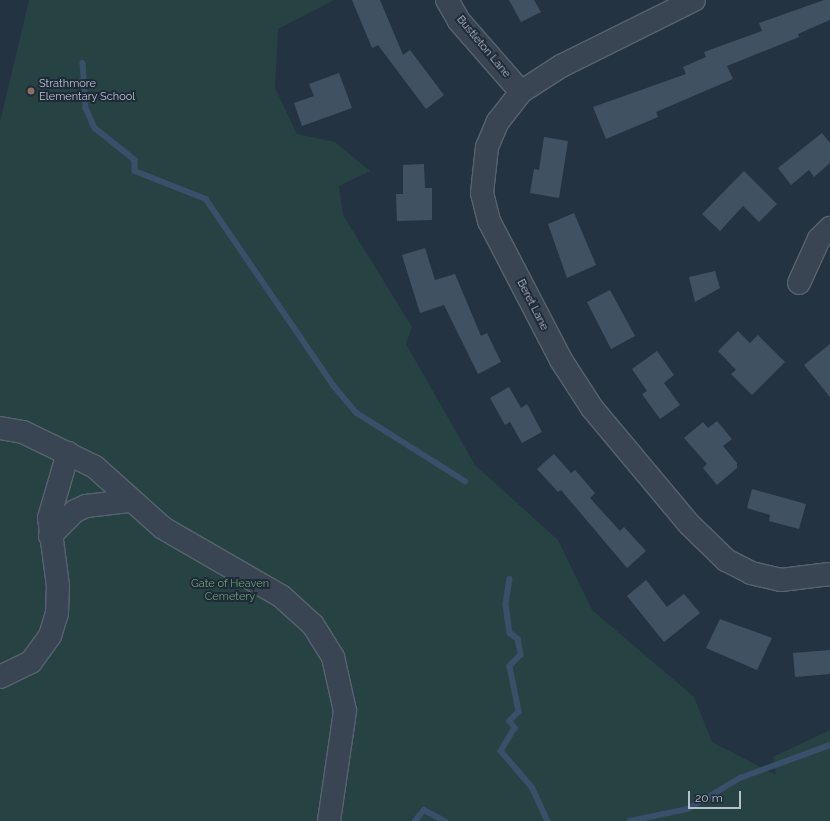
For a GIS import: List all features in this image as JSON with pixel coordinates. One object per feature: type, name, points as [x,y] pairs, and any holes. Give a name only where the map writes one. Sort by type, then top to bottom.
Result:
[{"type":"street","name":"Bustleton Lane","points":[[447,0],[459,21],[521,92]]},
{"type":"street","name":"Beret Lane","points":[[694,0],[561,66],[521,92],[498,121],[488,147],[482,192],[489,221],[561,360],[592,408],[638,464],[726,560],[751,573],[781,580],[830,574]]},
{"type":"street","points":[[799,282],[819,239],[830,228]]},
{"type":"street","points":[[0,428],[23,432],[95,467],[128,501],[163,528],[281,596],[314,626],[333,657],[345,711],[329,821]]},
{"type":"street","points":[[0,677],[31,662],[50,636],[57,613],[58,586],[50,536],[49,518],[68,453]]},
{"type":"street","points":[[50,536],[75,511],[86,506],[128,501]]},
{"type":"green space","name":"Gate of Heaven Cemetery","points":[[29,0],[334,0],[278,29],[275,88],[297,134],[335,142],[370,171],[339,186],[343,215],[412,327],[406,344],[475,465],[558,540],[592,610],[694,697],[712,742],[776,775],[773,757],[830,730],[830,821],[0,821],[0,122]]},
{"type":"building","points":[[352,0],[380,0],[403,55],[410,50],[444,95],[426,109],[378,45],[372,48]]},
{"type":"building","points":[[509,0],[534,0],[541,12],[521,22]]},
{"type":"building","points":[[824,0],[830,0],[830,20],[798,34],[799,37],[727,66],[733,79],[656,112],[658,117],[606,139],[593,107],[686,74],[683,67],[706,57],[704,52],[762,31],[759,23]]},
{"type":"building","points":[[339,73],[352,108],[302,126],[294,103],[314,96],[309,84]]},
{"type":"building","points":[[822,133],[830,143],[830,163],[814,177],[809,170],[791,185],[778,168]]},
{"type":"building","points":[[544,137],[568,141],[559,198],[530,193],[534,169],[539,170]]},
{"type":"building","points":[[424,164],[425,188],[432,188],[432,220],[397,221],[396,194],[403,194],[403,165]]},
{"type":"building","points":[[744,171],[777,204],[759,222],[743,206],[720,231],[702,214]]},
{"type":"building","points":[[574,213],[596,265],[567,278],[548,224]]},
{"type":"building","points":[[425,248],[435,280],[455,274],[481,336],[487,333],[501,362],[478,374],[444,305],[420,313],[402,255]]},
{"type":"building","points":[[715,271],[720,288],[695,302],[689,277]]},
{"type":"building","points":[[610,290],[635,336],[611,349],[587,302]]},
{"type":"building","points":[[738,331],[750,343],[758,335],[785,362],[752,395],[731,374],[736,370],[718,351]]},
{"type":"building","points":[[830,344],[830,397],[804,365]]},
{"type":"building","points":[[657,351],[674,375],[664,383],[680,405],[660,419],[642,394],[647,391],[632,369]]},
{"type":"building","points":[[509,387],[521,408],[527,404],[542,432],[522,443],[510,422],[505,425],[490,398]]},
{"type":"building","points":[[717,421],[732,439],[723,446],[737,463],[737,468],[717,485],[703,468],[707,464],[684,438],[703,422],[708,428]]},
{"type":"building","points":[[554,454],[571,473],[575,470],[595,493],[590,498],[620,531],[624,527],[646,551],[627,568],[561,490],[558,492],[537,469]]},
{"type":"building","points":[[752,489],[806,504],[799,529],[769,521],[770,515],[747,508]]},
{"type":"building","points":[[646,580],[667,607],[684,594],[700,613],[664,642],[627,596]]},
{"type":"building","points":[[720,619],[772,638],[757,670],[706,648]]},
{"type":"building","points":[[830,650],[830,674],[795,677],[793,653]]},
{"type":"waterway","points":[[83,63],[86,108],[95,128],[135,160],[135,171],[206,199],[334,386],[357,413],[465,481]]},
{"type":"waterway","points":[[510,579],[506,605],[510,633],[518,639],[521,655],[510,666],[519,712],[510,721],[515,728],[501,751],[532,787],[548,821]]},
{"type":"waterway","points":[[630,821],[688,809],[740,778],[830,745]]},
{"type":"waterway","points":[[415,821],[424,810],[445,821]]},
{"type":"place","name":"Strathmore Elementary School","points":[[31,91]]}]
